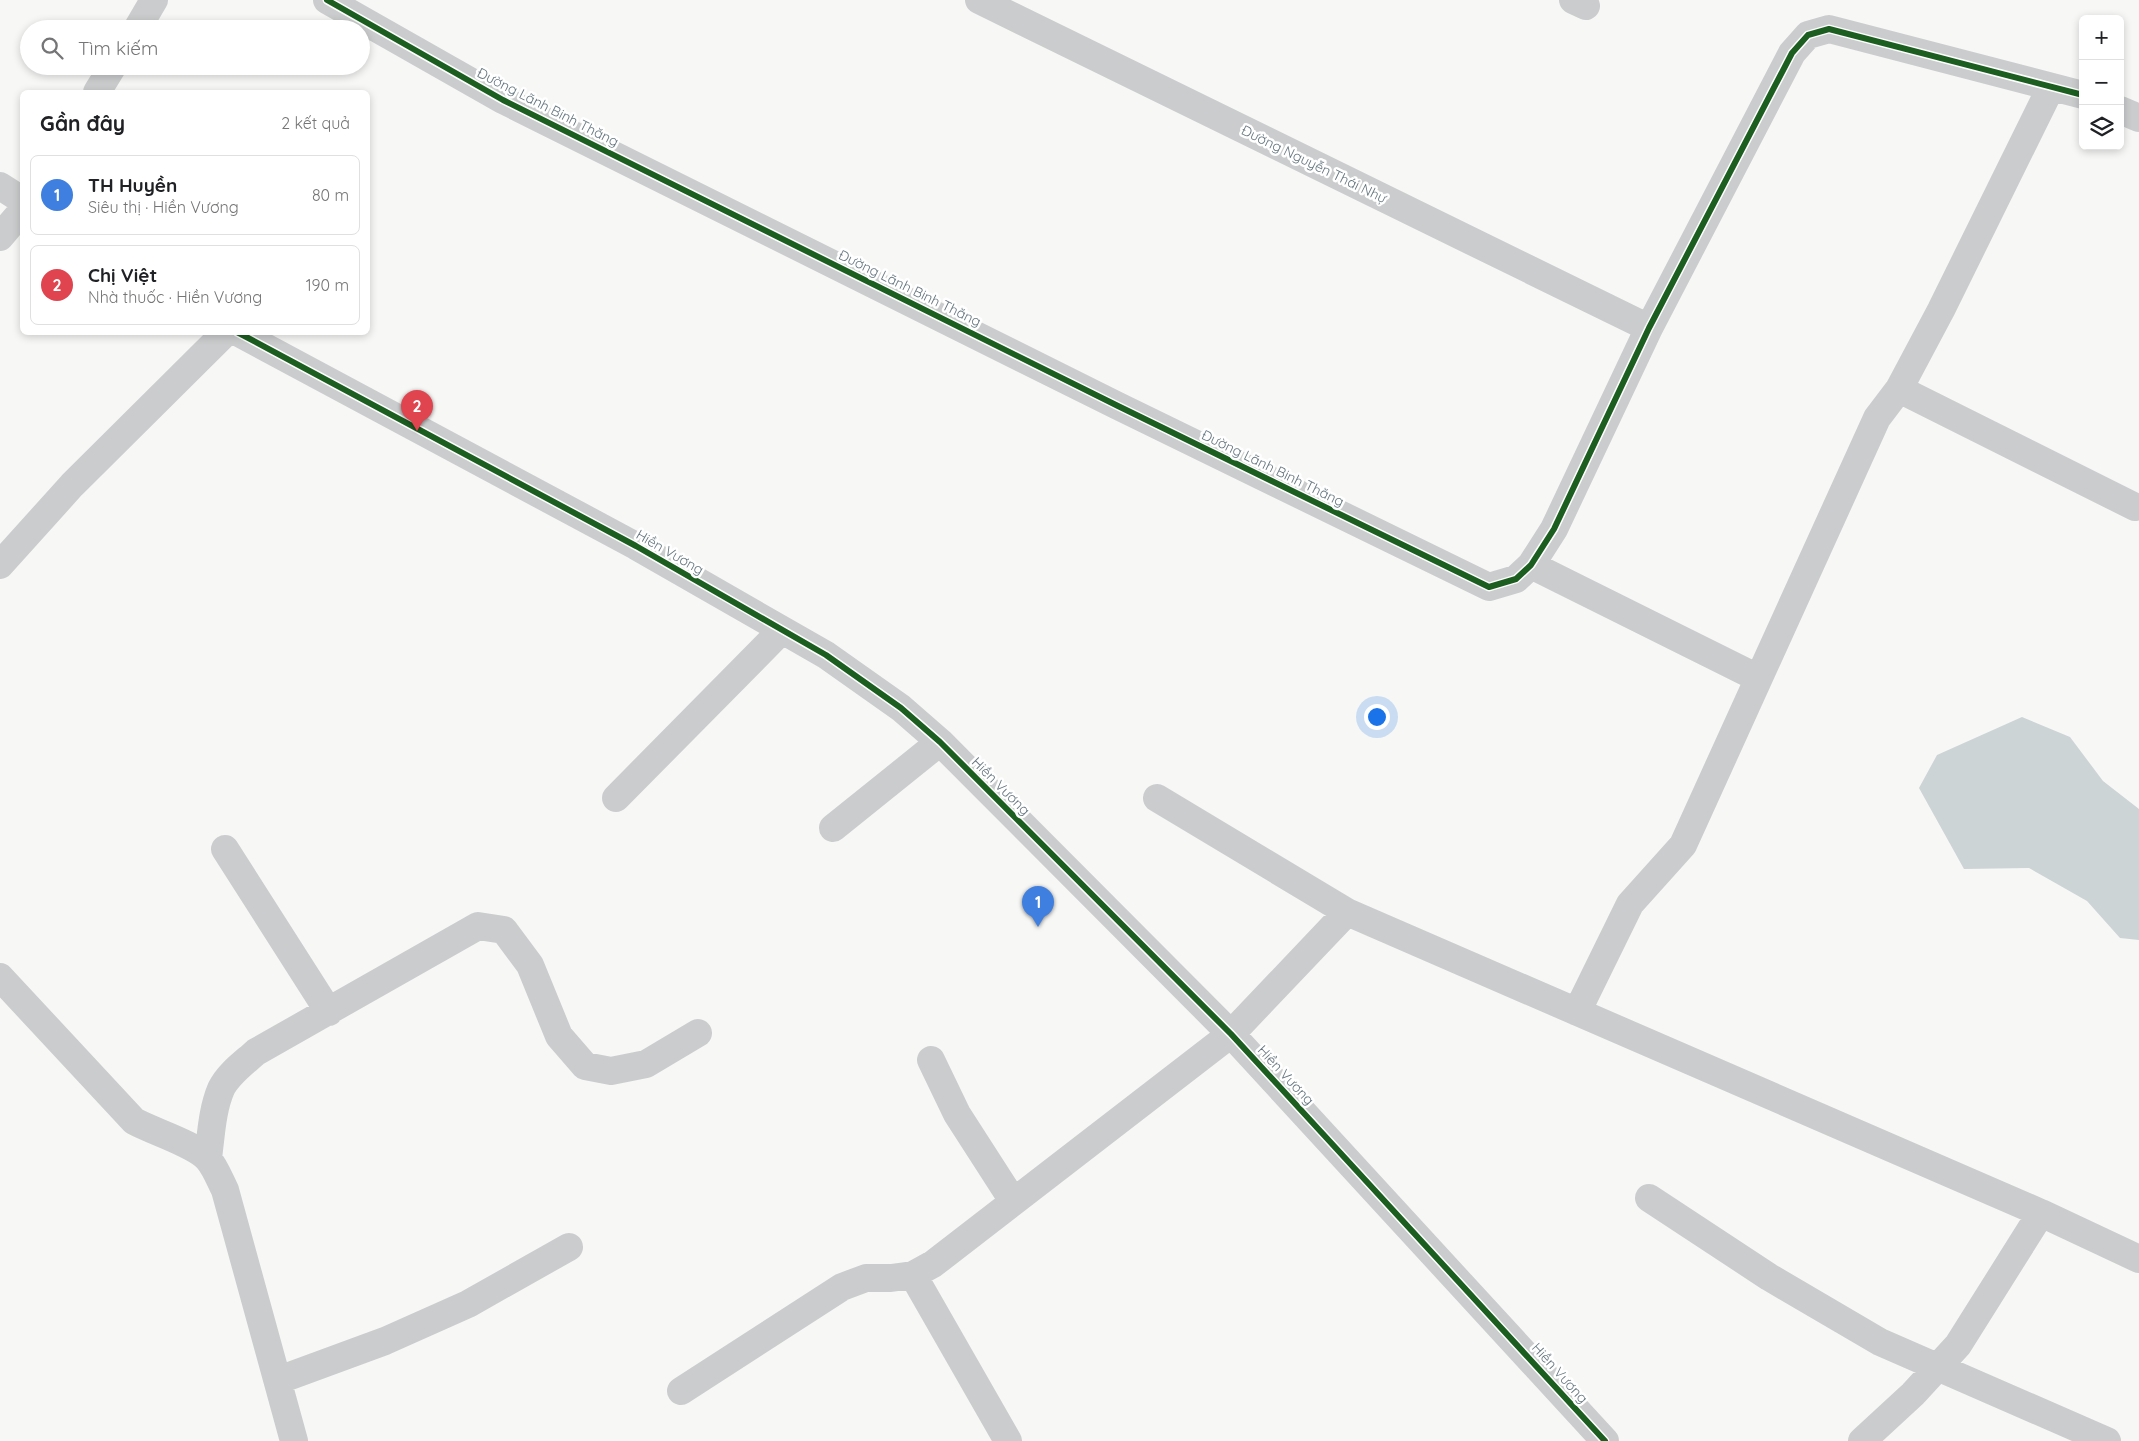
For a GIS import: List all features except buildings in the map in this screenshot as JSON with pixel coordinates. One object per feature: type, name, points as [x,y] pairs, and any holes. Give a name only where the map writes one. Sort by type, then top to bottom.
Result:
[{"type":"street","points":[[142,20],[154,0]]},
{"type":"street","name":"Đường Lãnh Binh Thăng","points":[[327,0],[362,20]]},
{"type":"street","name":"Đường Nguyễn Thái Nhự","points":[[979,0],[1649,328]]},
{"type":"street","name":"Đường Lãnh Binh Thăng","points":[[370,24],[503,100],[1110,402],[1489,587],[1516,579],[1531,565]]},
{"type":"street","points":[[1758,678],[1531,565],[1554,529],[1649,328],[1792,53],[1808,35],[1829,29],[2079,95]]},
{"type":"street","points":[[98,90],[107,75]]},
{"type":"street","points":[[1577,1012],[1630,904],[1683,845],[1877,418],[1899,389],[1942,310],[2051,87]]},
{"type":"street","points":[[2124,112],[2139,118]]},
{"type":"street","points":[[0,186],[20,199]]},
{"type":"street","points":[[0,237],[20,213]]},
{"type":"street","points":[[0,564],[72,485],[223,335]]},
{"type":"street","name":"Hiền Vương","points":[[243,335],[636,546],[856,675],[901,708],[940,742],[1231,1034],[1605,1441]]},
{"type":"street","points":[[1899,389],[2135,507]]},
{"type":"street","points":[[616,798],[781,631]]},
{"type":"street","points":[[833,828],[940,742]]},
{"type":"street","points":[[1157,798],[1347,912],[2041,1213],[2139,1259]]},
{"type":"street","points":[[225,849],[329,1012]]},
{"type":"street","points":[[681,1391],[842,1287],[866,1278],[891,1278],[913,1275],[933,1264],[1013,1200],[1231,1034],[1347,912]]},
{"type":"street","points":[[208,1158],[214,1111],[222,1088],[234,1072],[256,1052],[478,926],[504,930],[530,965],[558,1036],[585,1066],[611,1071],[646,1064],[698,1032]]},
{"type":"street","points":[[0,977],[134,1121],[153,1131],[189,1145],[208,1158],[225,1190],[279,1380],[294,1441]]},
{"type":"street","points":[[931,1060],[957,1114],[1013,1200]]},
{"type":"street","points":[[1649,1198],[1769,1277],[1880,1342],[2107,1441]]},
{"type":"street","points":[[1862,1441],[1958,1345],[2041,1213]]},
{"type":"street","points":[[279,1380],[385,1341],[468,1304],[569,1247]]},
{"type":"street","points":[[913,1275],[1008,1441]]},
{"type":"shaded area","points":[[2022,717],[2070,737],[2103,781],[2139,809],[2139,940],[2120,938],[2087,901],[2029,868],[1964,869],[1919,788],[1937,755]]},
{"type":"cycle path","points":[[327,0],[362,20]]},
{"type":"cycle path","points":[[370,24],[503,100],[1118,406],[1489,587],[1516,579],[1531,565],[1554,529],[1649,328],[1792,53],[1808,35],[1829,29],[2079,94]]},
{"type":"cycle path","points":[[243,335],[636,546],[826,655],[901,708],[940,742],[1231,1034],[1605,1441]]},
{"type":"place","name":"Chị Việt","points":[[417,431]]},
{"type":"place","name":"TH Huyền","points":[[1038,927]]}]
